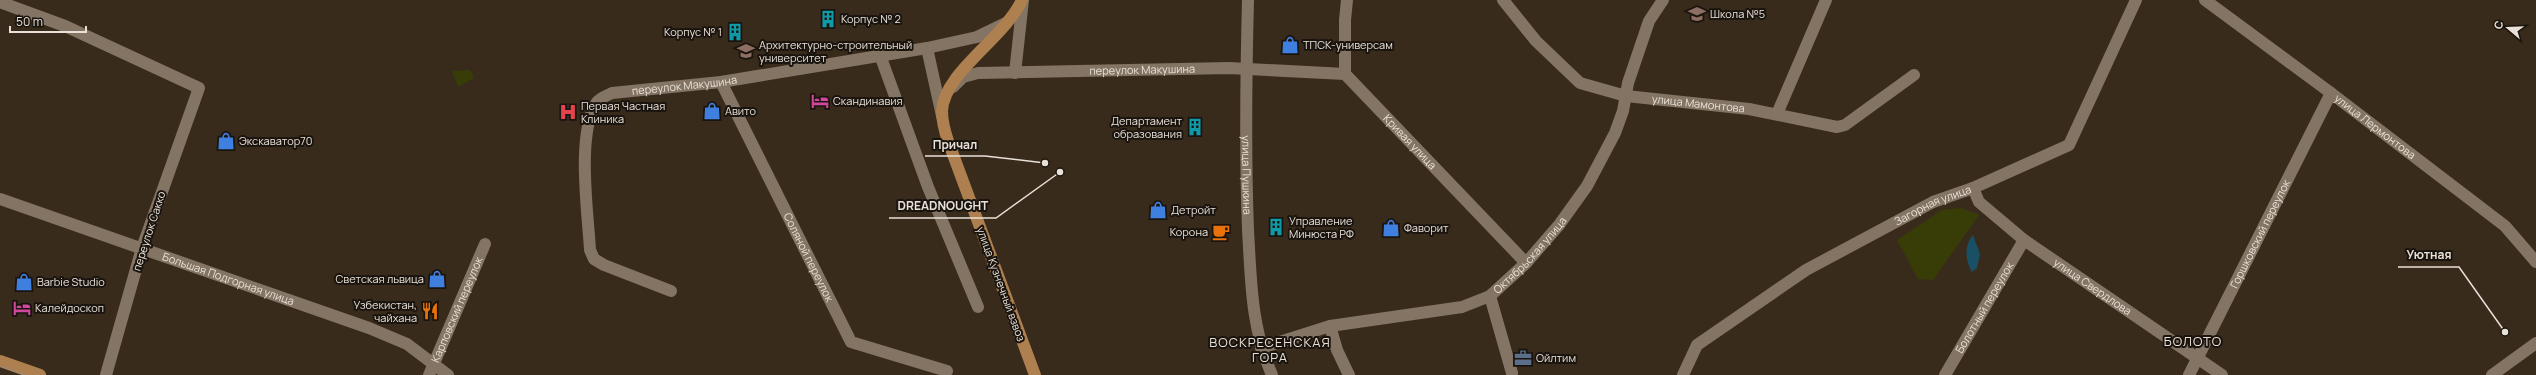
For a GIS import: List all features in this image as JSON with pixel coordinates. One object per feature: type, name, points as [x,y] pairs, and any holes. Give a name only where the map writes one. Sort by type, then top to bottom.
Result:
[{"type":"main road","name":"улица Кузнечный взвоз","points":[[1022,0],[1010,21],[961,70],[947,94],[942,110],[944,125],[1034,375]]},
{"type":"main road","points":[[0,360],[40,375]]},
{"type":"street","points":[[1014,73],[1022,0]]},
{"type":"street","name":"улица Пушкина","points":[[1248,0],[1246,70],[1247,197],[1252,310],[1261,348],[1272,375]]},
{"type":"street","points":[[1345,74],[1344,20],[1347,0]]},
{"type":"street","name":"улица Мамонтова","points":[[1504,0],[1536,41],[1580,83],[1626,96],[1748,109],[1828,126],[1845,125],[1914,75]]},
{"type":"street","name":"Октябрьская улица","points":[[1261,348],[1330,326],[1462,307],[1490,296],[1526,263],[1559,225],[1587,186],[1615,133],[1649,21],[1663,0]]},
{"type":"street","points":[[1777,114],[1826,0]]},
{"type":"street","name":"Загорная улица","points":[[1683,375],[1697,345],[1806,270],[1933,202],[1973,188],[2069,145],[2136,0]]},
{"type":"street","name":"улица Лермонтова","points":[[2205,0],[2331,93],[2505,226],[2536,262]]},
{"type":"street","name":"переулок Сакко","points":[[0,2],[65,26],[199,88],[142,248],[106,375]]},
{"type":"street","name":"переулок Макушина","points":[[671,291],[594,259],[590,250],[586,163],[588,122],[597,101],[612,93],[721,82],[927,48],[977,37],[1010,21]]},
{"type":"street","points":[[927,48],[944,125]]},
{"type":"street","points":[[880,55],[928,187],[978,306]]},
{"type":"street","name":"переулок Макушина","points":[[947,94],[963,77],[978,74],[1229,68],[1345,74]]},
{"type":"street","name":"Кривая улица","points":[[1345,74],[1526,263]]},
{"type":"street","name":"Соляной переулок","points":[[721,82],[851,342],[947,371]]},
{"type":"street","name":"Горшковский переулок","points":[[2189,375],[2331,93]]},
{"type":"street","name":"улица Свердлова","points":[[1973,188],[1979,202],[2024,240],[2198,357],[2222,375]]},
{"type":"street","name":"Большая Подгорная улица","points":[[0,199],[369,328],[407,344],[431,369],[448,375]]},
{"type":"street","name":"Болотный переулок","points":[[1945,375],[2024,240]]},
{"type":"street","name":"Карповский переулок","points":[[431,369],[485,244]]},
{"type":"street","points":[[1490,296],[1512,373]]},
{"type":"street","points":[[1330,326],[1337,350],[1349,375]]},
{"type":"street","points":[[2492,375],[2536,343]]},
{"type":"green space","points":[[470,70],[474,78],[458,87],[452,71]]},
{"type":"green space","points":[[1961,208],[1979,215],[1933,280],[1918,279],[1897,240],[1942,210]]},
{"type":"water","points":[[1973,235],[1980,254],[1977,268],[1972,272],[1966,253],[1968,243]]},
{"type":"tram line","points":[[0,366],[25,375]]},
{"type":"place","name":"Школа №5","points":[[1697,14]]},
{"type":"place","name":"Корпус № 2","points":[[828,19]]},
{"type":"place","name":"Корпус № 1","points":[[735,32]]},
{"type":"place","name":"ТПСК-универсам","points":[[1290,45]]},
{"type":"place","name":"Архитектурно-строительный университет","points":[[746,51]]},
{"type":"place","name":"Скандинавия","points":[[820,101]]},
{"type":"place","name":"Авито","points":[[712,111]]},
{"type":"place","name":"Первая Частная Клиника","points":[[568,112]]},
{"type":"place","name":"Департамент образования","points":[[1195,127]]},
{"type":"place","name":"Экскаватор70","points":[[226,141]]},
{"type":"place","name":"Причал","points":[[1045,163]]},
{"type":"place","name":"DREADNOUGHT","points":[[1060,172]]},
{"type":"place","name":"Детройт","points":[[1158,210]]},
{"type":"place","name":"Управление Минюста РФ","points":[[1276,227]]},
{"type":"place","name":"Фаворит","points":[[1391,228]]},
{"type":"place","name":"Корона","points":[[1221,232]]},
{"type":"place","name":"Светская львица","points":[[437,279]]},
{"type":"place","name":"Barbie Studio","points":[[24,282]]},
{"type":"place","name":"Калейдоскоп","points":[[22,308]]},
{"type":"place","name":"Узбекистан, чайхана","points":[[430,311]]},
{"type":"place","name":"Уютная","points":[[2505,332]]},
{"type":"place","name":"Ойлтим","points":[[1523,358]]},
{"type":"district","name":"БОЛОТО","points":[[2193,341]]},
{"type":"district","name":"ВОСКРЕСЕНСКАЯ ГОРА","points":[[1270,350]]}]
